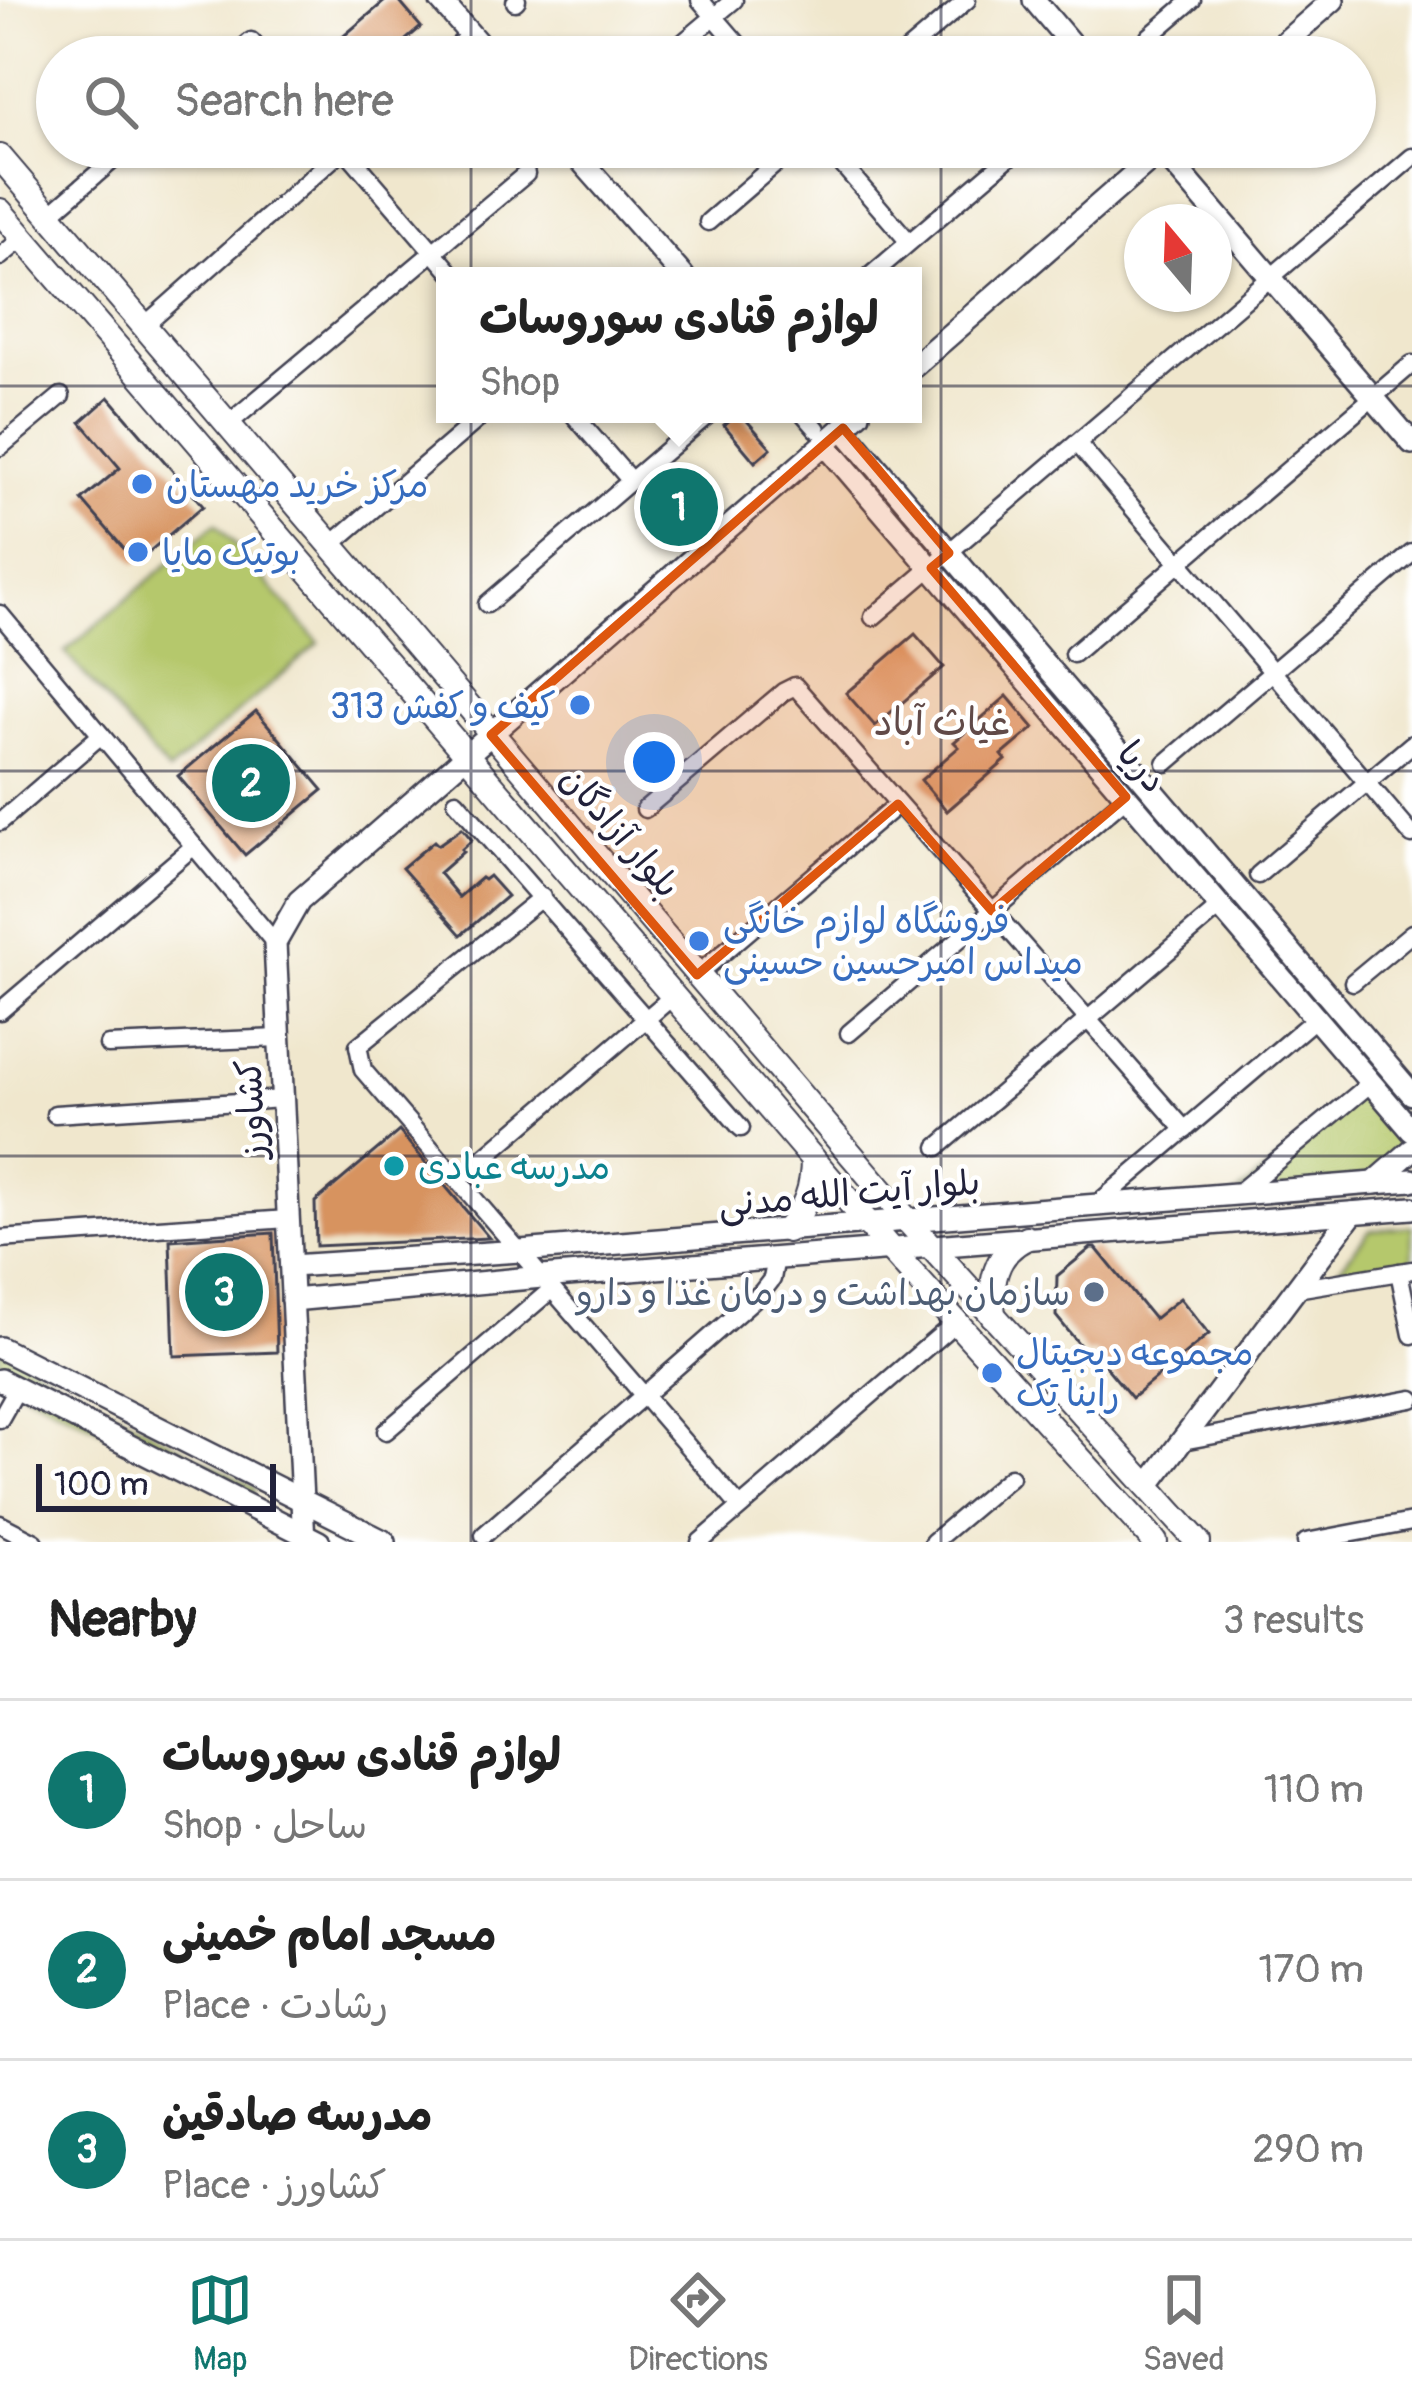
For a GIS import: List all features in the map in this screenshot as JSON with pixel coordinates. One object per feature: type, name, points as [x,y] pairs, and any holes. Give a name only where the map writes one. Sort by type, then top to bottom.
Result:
[{"type":"main road","name":"بلوار آزادگان","points":[[0,157],[929,1246],[1198,1542]]},
{"type":"main road","name":"بلوار آزادگان","points":[[0,212],[890,1249],[1155,1542]]},
{"type":"main road","points":[[787,1230],[808,1198],[813,1159]]},
{"type":"main road","points":[[992,1316],[996,1269],[1013,1244],[1026,1238]]},
{"type":"street","points":[[440,0],[470,35]]},
{"type":"street","points":[[700,0],[731,36]]},
{"type":"street","points":[[691,36],[734,0]]},
{"type":"street","points":[[925,36],[967,0]]},
{"type":"street","points":[[1034,0],[1064,36]]},
{"type":"street","points":[[1150,36],[1192,0]]},
{"type":"street","points":[[1292,36],[1334,0]]},
{"type":"street","points":[[874,617],[1412,157]]},
{"type":"street","points":[[49,215],[104,168]]},
{"type":"street","points":[[143,327],[322,168]]},
{"type":"street","points":[[361,168],[446,267]]},
{"type":"street","points":[[587,168],[674,267]]},
{"type":"street","points":[[708,222],[771,168]]},
{"type":"street","points":[[845,168],[909,242]]},
{"type":"street","points":[[880,267],[996,168]]},
{"type":"street","points":[[922,359],[1139,168]]},
{"type":"street","points":[[1179,168],[1412,443]]},
{"type":"street","points":[[227,425],[526,174]]},
{"type":"street","points":[[0,257],[24,237]]},
{"type":"street","points":[[1073,654],[1412,364]]},
{"type":"street","points":[[0,447],[61,396]]},
{"type":"street","points":[[330,546],[474,423]]},
{"type":"street","points":[[581,423],[631,481]]},
{"type":"street","points":[[487,604],[699,423]]},
{"type":"street","points":[[811,423],[821,436]]},
{"type":"street","points":[[3,625],[275,943],[299,901],[491,735],[821,436],[847,423]]},
{"type":"street","name":"دریا","points":[[852,423],[949,553],[1412,1094]]},
{"type":"street","name":"دریا","points":[[821,436],[1412,1131]]},
{"type":"street","points":[[1077,443],[1412,835]]},
{"type":"street","points":[[1166,763],[1412,553]]},
{"type":"street","points":[[1033,688],[1052,672]]},
{"type":"street","points":[[645,808],[795,686],[1185,1130]]},
{"type":"street","points":[[0,822],[101,735]]},
{"type":"street","points":[[1258,875],[1412,744]]},
{"type":"street","points":[[849,1033],[1126,797]]},
{"type":"street","points":[[456,801],[741,1128]]},
{"type":"street","points":[[697,975],[898,804]]},
{"type":"street","points":[[0,1011],[194,846]]},
{"type":"street","points":[[938,1147],[1239,891]]},
{"type":"street","points":[[542,897],[358,1046],[363,1070],[740,1507]]},
{"type":"street","points":[[1353,982],[1412,933]]},
{"type":"street","name":"کشاورز","points":[[275,943],[302,1499],[309,1539]]},
{"type":"street","points":[[458,1180],[673,996]]},
{"type":"street","points":[[1095,1205],[1316,1018]]},
{"type":"street","points":[[108,1045],[280,1038]]},
{"type":"street","points":[[1237,1194],[1371,1083]]},
{"type":"street","points":[[55,1114],[283,1099]]},
{"type":"street","points":[[1374,1183],[1412,1150]]},
{"type":"street","name":"بلوار آیت الله مدنی","points":[[291,1266],[1412,1180]]},
{"type":"street","name":"بلوار آیت الله مدنی","points":[[292,1300],[547,1283],[776,1258],[1412,1208]]},
{"type":"street","points":[[1148,1486],[1353,1213]]},
{"type":"street","points":[[0,1239],[288,1219]]},
{"type":"street","points":[[484,1535],[769,1285],[776,1258]]},
{"type":"street","points":[[1296,1289],[1406,1271],[1412,1335]]},
{"type":"street","points":[[386,1431],[547,1283]]},
{"type":"street","points":[[700,1542],[956,1322]]},
{"type":"street","points":[[0,1348],[385,1542]]},
{"type":"street","points":[[0,1419],[9,1384],[309,1539]]},
{"type":"street","points":[[1182,1441],[1412,1399]]},
{"type":"street","points":[[933,1542],[1010,1477]]},
{"type":"street","points":[[1306,1542],[1412,1522]]},
{"type":"street","points":[[0,1524],[35,1542]]},
{"type":"street","points":[[954,1525],[968,1542]]},
{"type":"highlighted area","points":[[843,428],[949,553],[931,568],[1126,797],[992,911],[898,804],[697,975],[491,735]]},
{"type":"green space","points":[[216,523],[319,643],[168,772],[65,652]]},
{"type":"green space","points":[[1371,1083],[1412,1131],[1412,1150],[1374,1183],[1237,1194]]},
{"type":"green space","points":[[1412,1226],[1412,1262],[1331,1279],[1370,1230]]},
{"type":"green space","points":[[0,1348],[255,1488],[252,1496],[247,1499],[0,1380]]},
{"type":"building","points":[[386,0],[398,0],[421,27],[410,36],[344,36]]},
{"type":"building","name":"مرکز خرید مهستان","points":[[109,397],[203,506],[136,563],[82,500],[120,468],[81,422]]},
{"type":"building","points":[[749,423],[771,448],[755,462],[724,425]]},
{"type":"building","points":[[683,491],[696,506],[676,523],[663,508]]},
{"type":"building","points":[[915,634],[944,667],[875,726],[846,693]]},
{"type":"building","points":[[1007,696],[1034,728],[1002,755],[1006,760],[947,811],[921,780],[959,747],[954,742]]},
{"type":"building","points":[[256,711],[323,790],[245,855],[178,776]]},
{"type":"building","points":[[462,828],[472,840],[439,873],[459,897],[489,876],[507,896],[461,935],[402,868],[434,841],[438,845]]},
{"type":"building","name":"مدرسه عبادی","points":[[399,1131],[489,1238],[316,1246],[315,1202]]},
{"type":"building","points":[[273,1233],[277,1352],[174,1356],[170,1240]]},
{"type":"building","points":[[1096,1248],[1154,1319],[1180,1298],[1209,1334],[1132,1398],[1056,1316],[1057,1276]]},
{"type":"place","name":"مرکز خرید مهستان","points":[[142,484]]},
{"type":"place","name":"لوازم قنادی سوروسات","points":[[679,507]]},
{"type":"place","name":"بوتیک مایا","points":[[138,552]]},
{"type":"place","name":"کیف و کفش 313","points":[[580,705]]},
{"type":"place","name":"مسجد امام خمینی","points":[[251,783]]},
{"type":"place","name":"فروشگاه لوازم خانگی میداس امیرحسین حسینی","points":[[699,941]]},
{"type":"place","name":"مدرسه عبادی","points":[[394,1166]]},
{"type":"place","name":"مدرسه صادقین","points":[[224,1292]]},
{"type":"place","name":"سازمان بهداشت و درمان غذا و دارو","points":[[1094,1292]]},
{"type":"place","name":"مجموعه دیجیتال راینا تِک","points":[[992,1373]]},
{"type":"district","name":"غیاث آباد","points":[[942,721]]}]
